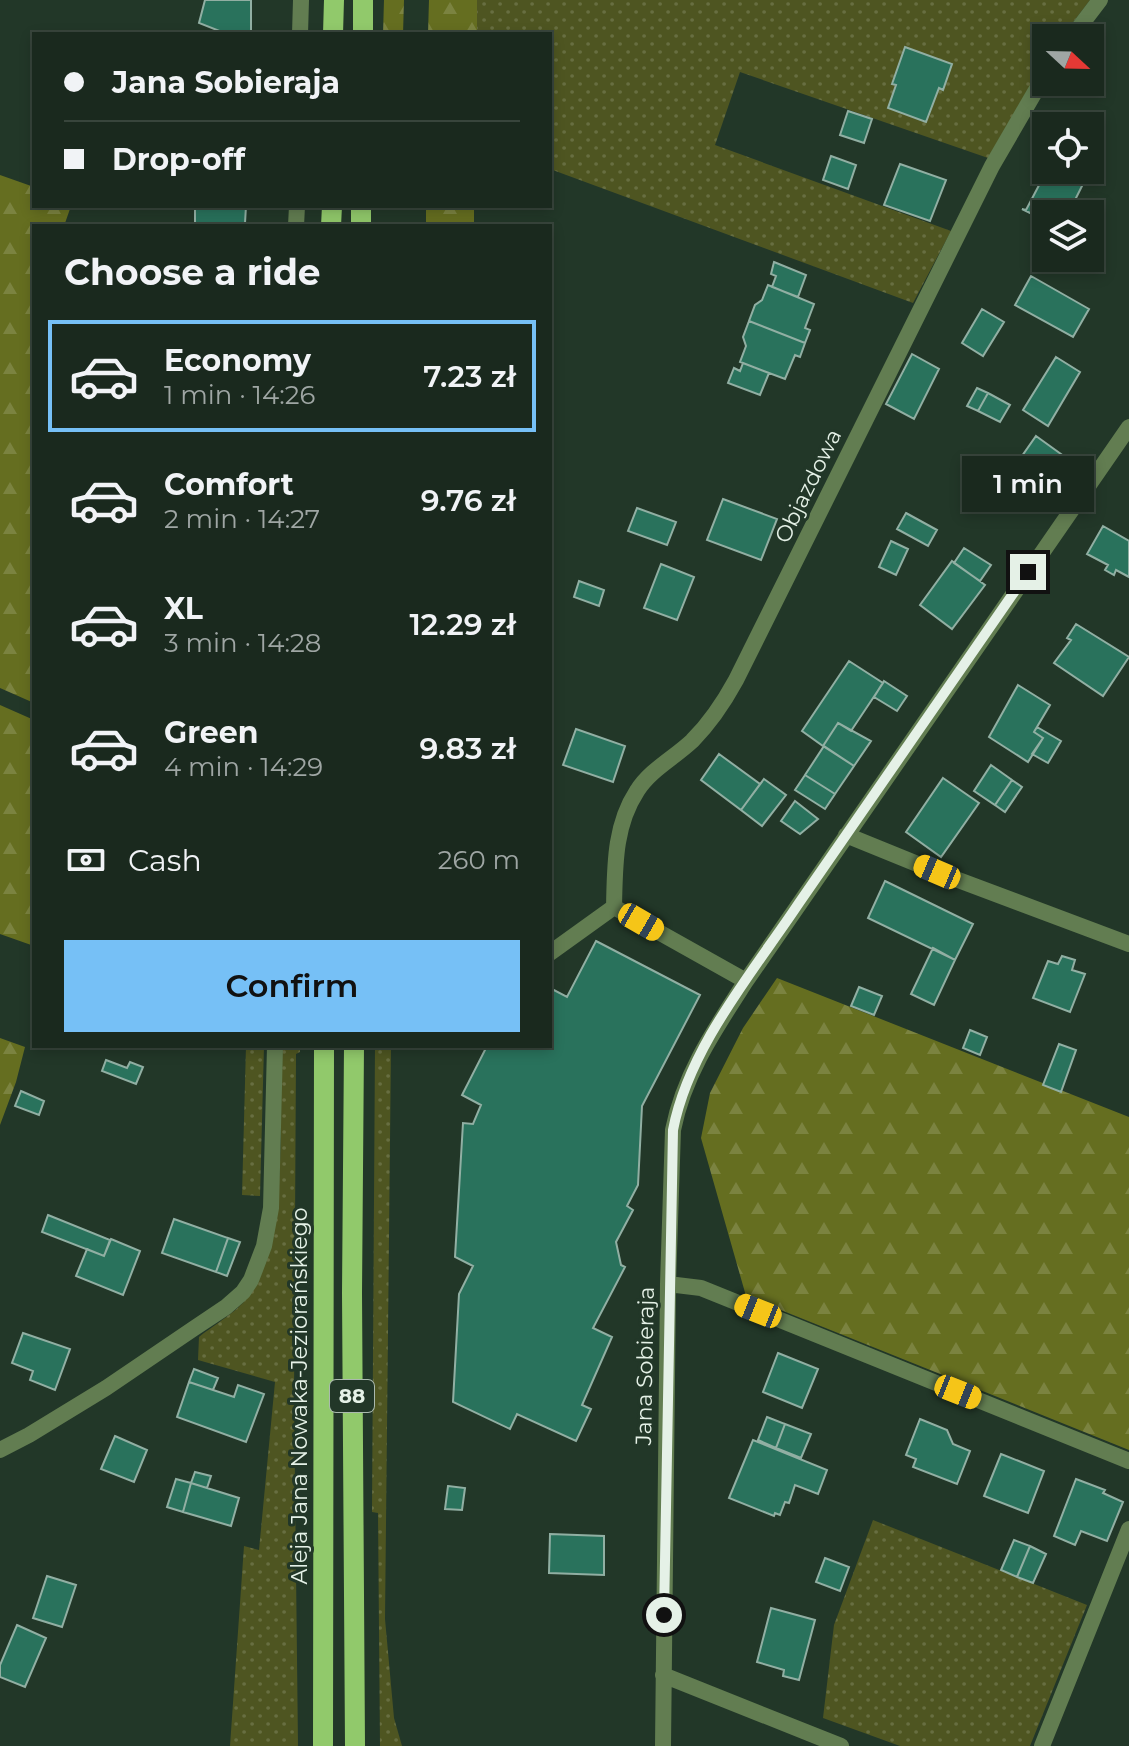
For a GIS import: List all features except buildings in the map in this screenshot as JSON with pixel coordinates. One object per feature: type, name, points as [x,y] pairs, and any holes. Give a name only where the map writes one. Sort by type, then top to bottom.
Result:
[{"type":"main road","points":[[333,32],[334,0]]},
{"type":"main road","points":[[363,0],[363,32]]},
{"type":"main road","name":"Aleja Jana Nowaka-Jeziorańskiego","points":[[323,1746],[324,1048]]},
{"type":"main road","name":"88","points":[[354,1048],[355,1746]]},
{"type":"street","points":[[300,32],[301,0]]},
{"type":"street","points":[[1082,24],[1100,0]]},
{"type":"street","name":"Objazdowa","points":[[614,907],[618,841],[634,795],[654,771],[694,739],[723,703],[992,166],[1033,96]]},
{"type":"street","name":"Jana Sobieraja","points":[[663,1746],[668,1284],[673,1130],[677,1105],[698,1057],[746,981],[1129,427]]},
{"type":"street","points":[[846,835],[1129,944]]},
{"type":"street","points":[[552,952],[614,907],[746,981]]},
{"type":"street","points":[[0,1450],[106,1388],[226,1307],[251,1280],[264,1246],[271,1208],[275,1048]]},
{"type":"street","points":[[668,1284],[701,1288],[1129,1461]]},
{"type":"street","points":[[1042,1746],[1129,1529]]},
{"type":"street","points":[[663,1675],[841,1746]]},
{"type":"green space","points":[[384,0],[404,0],[403,32],[383,32]]},
{"type":"green space","points":[[429,0],[477,0],[477,32],[428,32]]},
{"type":"green space","points":[[477,0],[1090,0],[1072,24],[1032,24],[1032,82],[988,158],[740,72],[715,145],[951,231],[913,303],[552,170],[552,32],[477,32]]},
{"type":"green space","points":[[0,175],[32,186],[32,208],[70,208],[65,224],[32,224],[32,702],[0,688]]},
{"type":"green space","points":[[426,208],[474,208],[474,224],[426,224]]},
{"type":"green space","points":[[0,705],[32,719],[32,945],[0,934]]},
{"type":"green space","points":[[777,978],[1129,1117],[1129,1450],[746,1296],[701,1138],[710,1093],[743,1028]]},
{"type":"green space","points":[[0,1038],[25,1047],[0,1125]]},
{"type":"green space","points":[[246,1048],[264,1048],[260,1196],[242,1195]]},
{"type":"green space","points":[[281,1048],[300,1048],[296,1054],[294,1396],[298,1746],[230,1746],[244,1546],[259,1550],[275,1382],[198,1360],[199,1337],[245,1300],[262,1270],[276,1209],[281,1139]]},
{"type":"green space","points":[[375,1048],[391,1048],[385,1619],[394,1718],[402,1746],[380,1746],[378,1513],[372,1512]]},
{"type":"green space","points":[[873,1520],[1087,1605],[1030,1746],[900,1746],[823,1718],[834,1625]]},
{"type":"route","points":[[664,1615],[668,1284],[673,1130],[677,1105],[698,1057],[746,981],[1028,572]]}]
